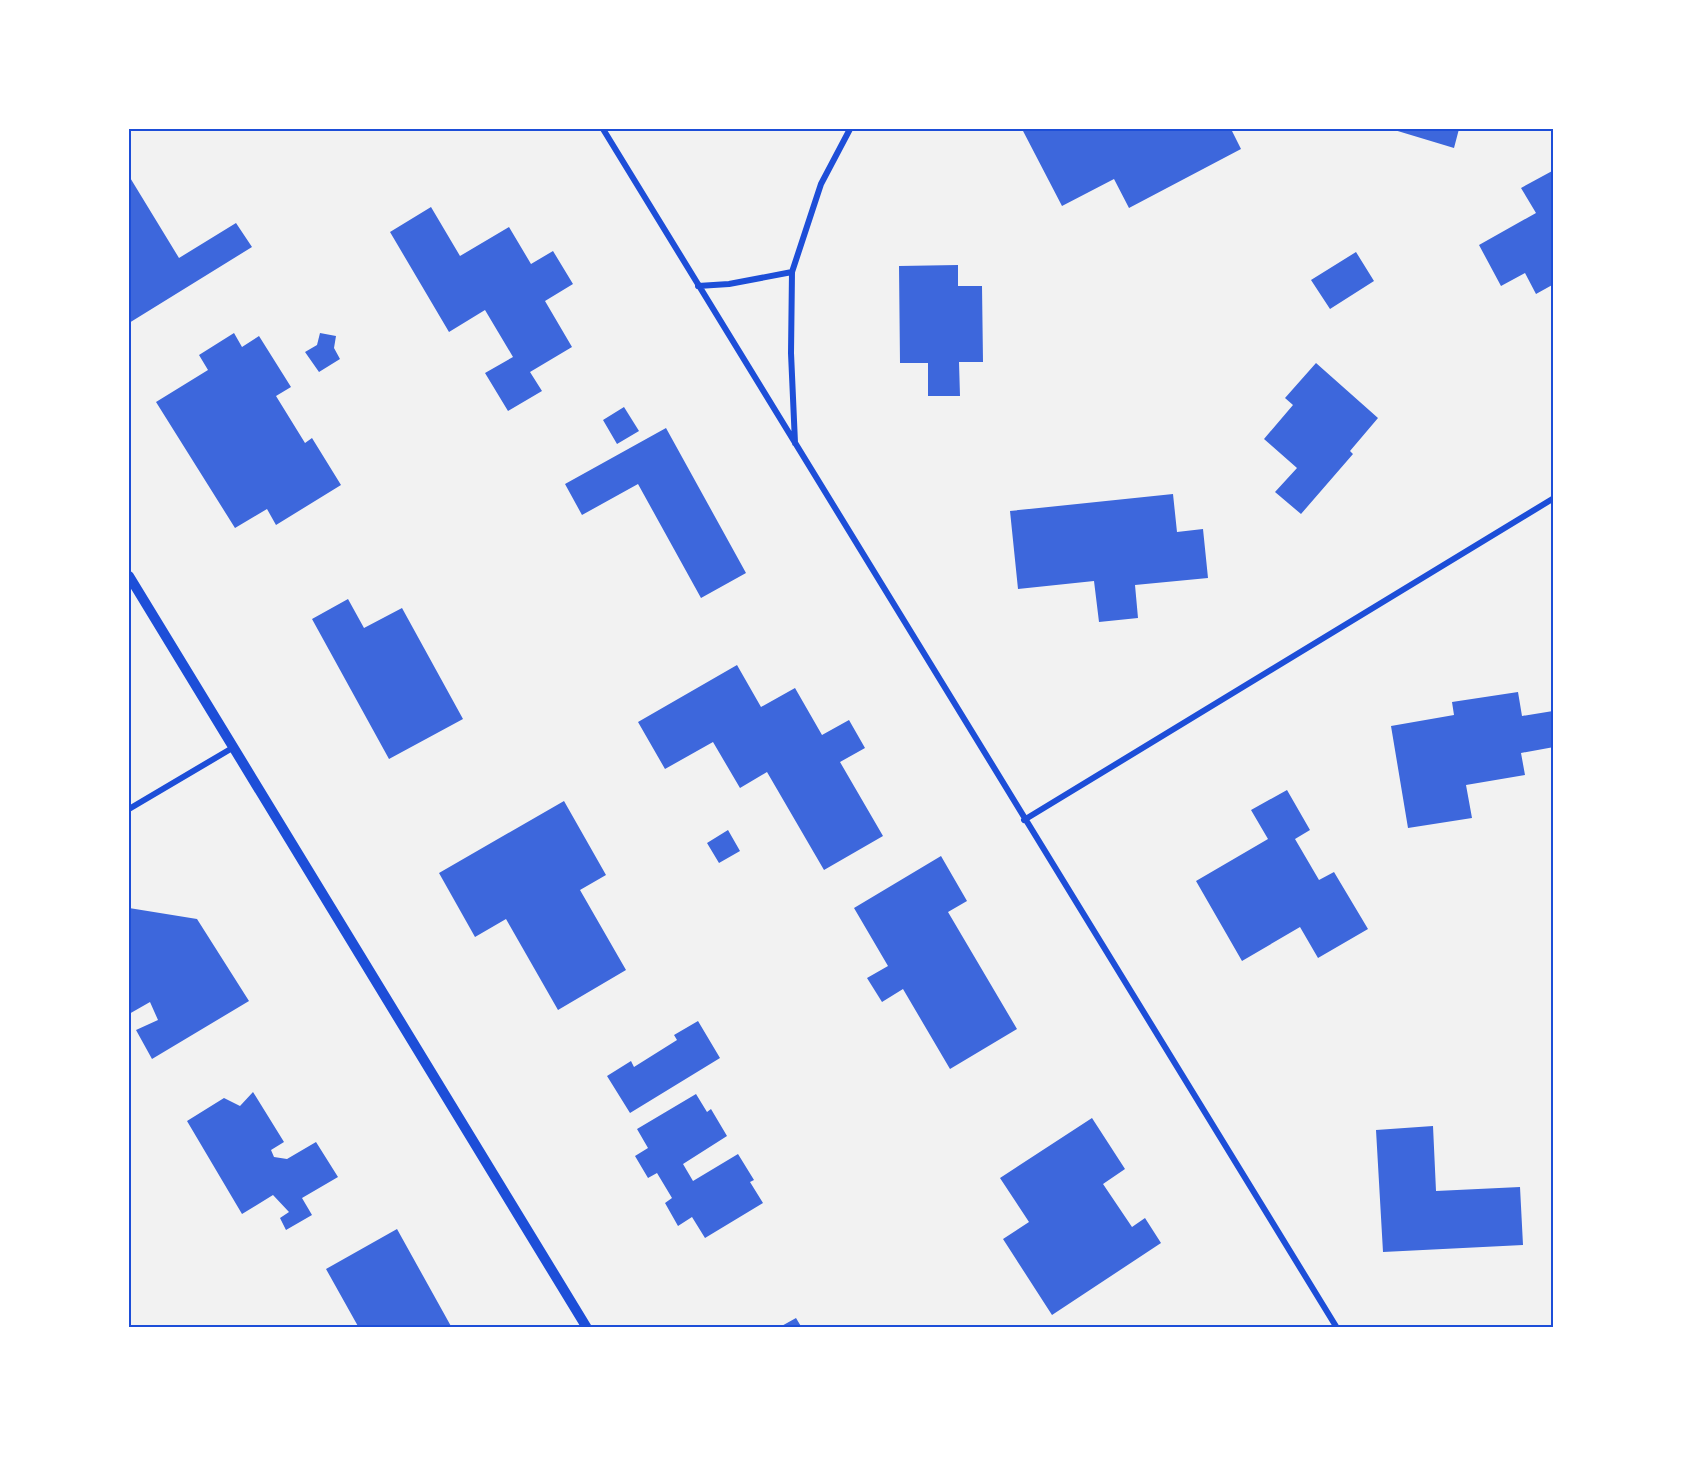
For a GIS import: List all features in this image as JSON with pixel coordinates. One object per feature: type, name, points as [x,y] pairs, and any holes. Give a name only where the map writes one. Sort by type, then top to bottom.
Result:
[{"type":"street","points":[[603,129],[1337,1328]]},
{"type":"street","points":[[796,446],[791,352],[792,272],[821,184],[850,129]]},
{"type":"street","points":[[698,286],[729,284],[792,272]]},
{"type":"street","points":[[1024,820],[1554,498]]},
{"type":"street","points":[[129,576],[587,1328]]},
{"type":"street","points":[[129,810],[234,747]]},
{"type":"building","points":[[1022,129],[1231,129],[1241,149],[1129,208],[1114,179],[1062,206]]},
{"type":"building","points":[[1391,129],[1459,129],[1454,148]]},
{"type":"building","points":[[1554,170],[1554,284],[1536,294],[1525,273],[1501,286],[1479,245],[1536,213],[1521,188]]},
{"type":"building","points":[[129,176],[179,258],[236,223],[252,247],[129,323]]},
{"type":"building","points":[[431,207],[460,256],[509,227],[531,264],[553,251],[573,284],[545,301],[572,347],[530,372],[542,391],[508,411],[485,373],[513,357],[485,310],[449,332],[390,232]]},
{"type":"building","points":[[1356,252],[1374,281],[1330,309],[1311,280]]},
{"type":"building","points":[[958,265],[958,286],[982,286],[983,362],[959,362],[960,396],[928,396],[928,363],[900,363],[899,266]]},
{"type":"building","points":[[234,333],[242,347],[259,336],[291,387],[276,396],[305,443],[312,438],[341,485],[276,525],[267,509],[235,528],[156,402],[208,370],[199,355]]},
{"type":"building","points":[[320,333],[336,336],[334,348],[340,359],[319,372],[305,352],[317,345]]},
{"type":"building","points":[[1316,363],[1378,418],[1350,451],[1353,454],[1301,514],[1275,492],[1297,468],[1264,439],[1293,405],[1285,398]]},
{"type":"building","points":[[624,407],[639,431],[617,444],[603,420]]},
{"type":"building","points":[[666,428],[746,573],[701,598],[638,484],[582,515],[565,484]]},
{"type":"building","points":[[1173,494],[1177,532],[1203,529],[1208,578],[1135,585],[1138,618],[1099,622],[1094,581],[1018,589],[1010,511]]},
{"type":"building","points":[[348,599],[364,628],[402,608],[463,719],[389,759],[312,619]]},
{"type":"building","points":[[737,665],[761,707],[795,688],[822,735],[849,720],[865,748],[840,762],[883,836],[824,870],[767,772],[740,788],[713,742],[665,769],[638,722]]},
{"type":"building","points":[[1518,692],[1522,716],[1553,711],[1554,747],[1521,753],[1525,775],[1466,785],[1472,818],[1408,828],[1391,726],[1454,715],[1452,702]]},
{"type":"building","points":[[1287,790],[1310,830],[1295,839],[1319,880],[1334,872],[1368,929],[1318,958],[1300,927],[1242,961],[1196,881],[1268,839],[1251,810]]},
{"type":"building","points":[[564,801],[606,875],[580,890],[626,970],[558,1010],[506,919],[475,937],[439,873]]},
{"type":"building","points":[[728,830],[740,851],[719,863],[707,843]]},
{"type":"building","points":[[941,856],[967,901],[948,912],[1017,1029],[950,1069],[903,989],[882,1002],[867,978],[888,966],[854,908]]},
{"type":"building","points":[[129,908],[197,919],[249,1001],[152,1059],[136,1030],[158,1020],[150,1002],[129,1014]]},
{"type":"building","points":[[698,1021],[720,1058],[630,1113],[607,1076],[631,1061],[634,1067],[677,1040],[674,1035]]},
{"type":"building","points":[[253,1092],[284,1142],[271,1150],[274,1157],[287,1159],[316,1142],[338,1177],[302,1198],[312,1215],[286,1230],[280,1218],[289,1212],[273,1195],[242,1214],[187,1121],[224,1098],[240,1106]]},
{"type":"building","points":[[696,1094],[707,1112],[711,1109],[727,1136],[683,1164],[693,1181],[738,1154],[754,1180],[750,1182],[763,1203],[705,1238],[692,1217],[678,1226],[665,1203],[672,1198],[657,1173],[648,1178],[635,1156],[648,1148],[637,1129]]},
{"type":"building","points":[[1092,1118],[1125,1169],[1103,1184],[1132,1227],[1145,1218],[1161,1243],[1052,1315],[1003,1239],[1029,1222],[1000,1178]]},
{"type":"building","points":[[1433,1126],[1436,1191],[1520,1187],[1523,1245],[1383,1252],[1376,1130]]},
{"type":"building","points":[[397,1229],[452,1328],[359,1328],[326,1269]]},
{"type":"building","points":[[796,1318],[802,1328],[778,1328]]}]
